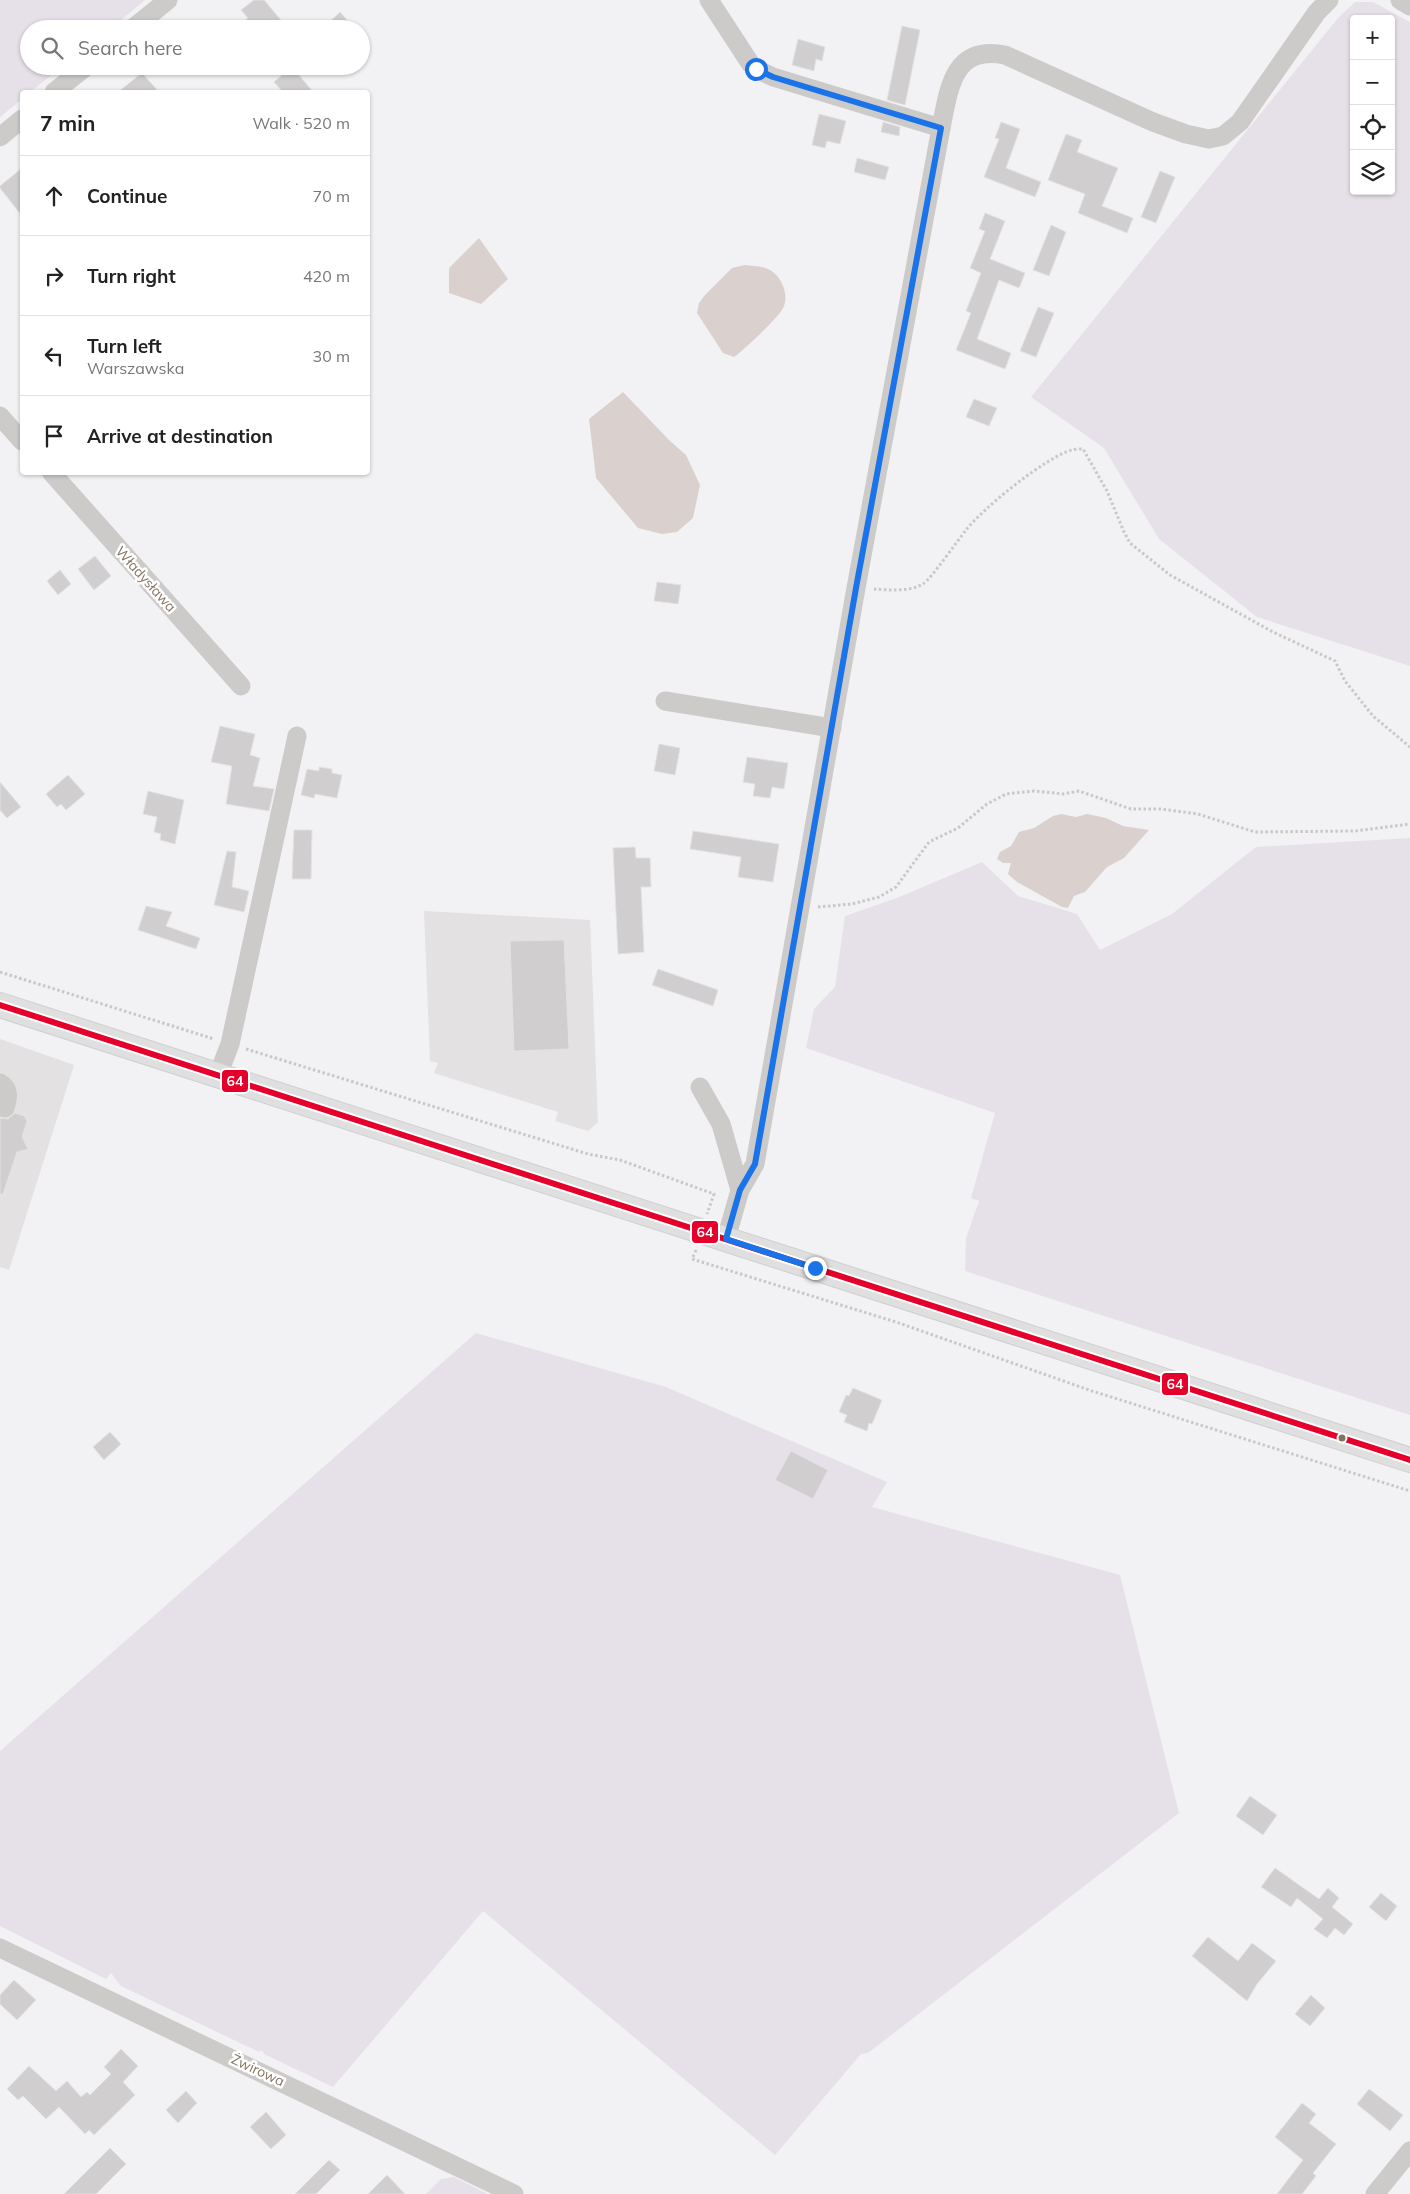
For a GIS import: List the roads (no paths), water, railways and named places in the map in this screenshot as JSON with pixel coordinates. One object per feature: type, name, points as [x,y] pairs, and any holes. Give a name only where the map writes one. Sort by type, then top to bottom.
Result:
[{"type":"main road","points":[[0,1005],[1410,1460]]},
{"type":"street","points":[[143,20],[168,0]]},
{"type":"street","points":[[709,0],[746,57],[756,69],[773,77],[941,128]]},
{"type":"street","points":[[726,1239],[740,1190],[755,1164],[856,588],[941,128],[949,89],[954,75],[960,66],[970,58],[994,53],[1005,55],[1153,122],[1186,134],[1209,139],[1223,136],[1240,122],[1318,12],[1329,0]]},
{"type":"street","points":[[1400,0],[1410,6]]},
{"type":"street","points":[[57,90],[76,75]]},
{"type":"street","points":[[0,137],[20,121]]},
{"type":"street","points":[[0,416],[20,439]]},
{"type":"street","name":"Władysława","points":[[54,475],[241,686]]},
{"type":"street","points":[[665,701],[832,728]]},
{"type":"street","points":[[218,1076],[230,1044],[297,736]]},
{"type":"street","points":[[0,1083],[7,1090],[6,1108]]},
{"type":"street","points":[[700,1087],[721,1124],[740,1190]]},
{"type":"street","name":"Żwirowa","points":[[0,1948],[514,2194]]},
{"type":"street","points":[[1375,2194],[1410,2151]]}]
